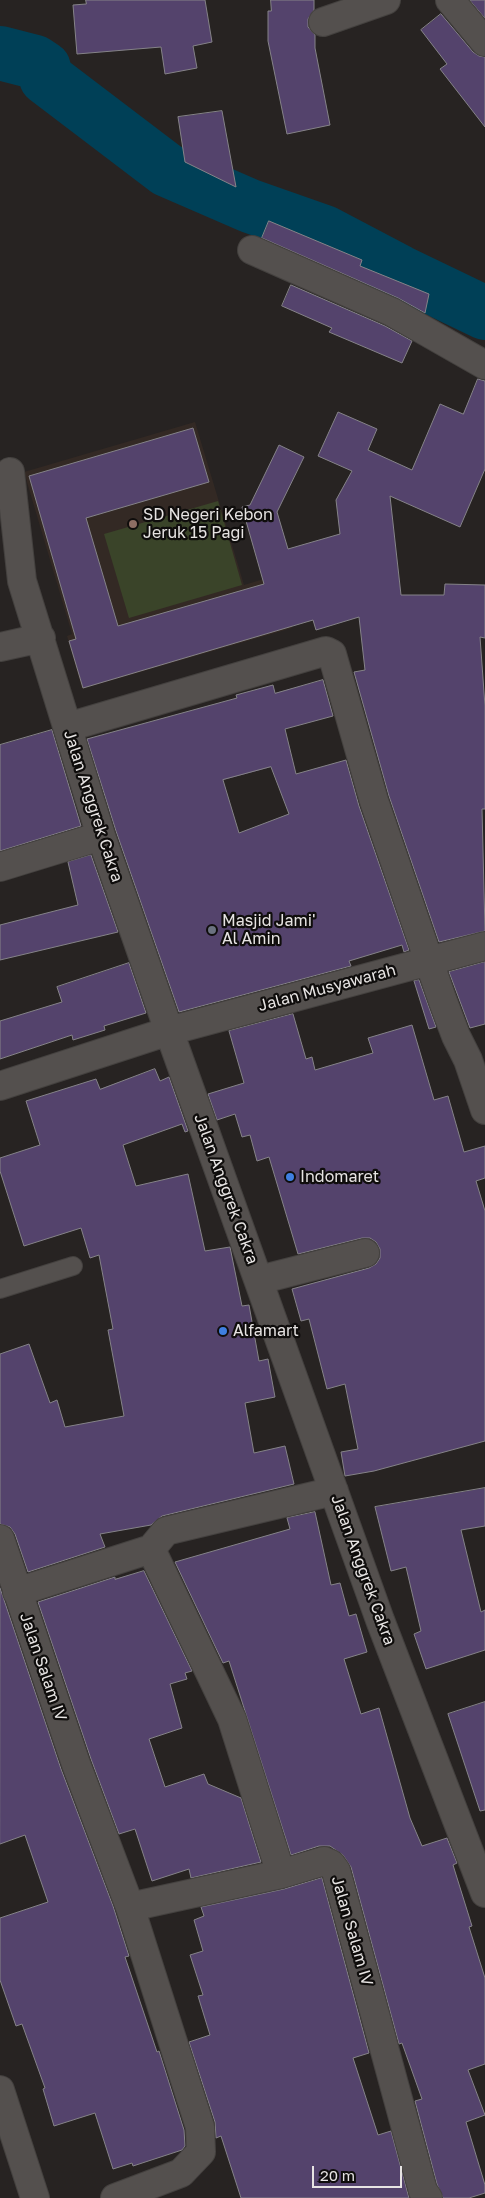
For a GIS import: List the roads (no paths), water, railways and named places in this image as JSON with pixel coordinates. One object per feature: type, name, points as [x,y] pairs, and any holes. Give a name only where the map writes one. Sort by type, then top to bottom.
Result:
[{"type":"street","points":[[323,22],[386,0]]},
{"type":"street","points":[[450,0],[485,42]]},
{"type":"street","points":[[252,250],[392,312],[485,365]]},
{"type":"street","name":"Jalan Anggrek Cakra","points":[[10,472],[22,581],[101,836],[380,1620],[485,1893]]},
{"type":"street","points":[[0,647],[41,638]]},
{"type":"street","points":[[68,727],[326,651],[332,654],[374,801],[442,999],[456,1036],[468,1060],[485,1110]]},
{"type":"street","points":[[0,867],[101,836]]},
{"type":"street","name":"Jalan Musyawarah","points":[[0,1086],[169,1031],[485,946]]},
{"type":"street","points":[[258,1280],[365,1254]]},
{"type":"street","points":[[17,1592],[151,1549],[166,1530],[334,1491]]},
{"type":"street","name":"Jalan Salam IV","points":[[0,1539],[76,1764],[130,1907],[200,2127],[201,2152],[181,2173],[115,2198]]},
{"type":"street","points":[[151,1549],[232,1719],[281,1874]]},
{"type":"street","name":"Jalan Salam IV","points":[[130,1907],[281,1874],[324,1860],[331,1864],[336,1871],[423,2191],[428,2198]]},
{"type":"street","points":[[0,2090],[31,2197]]},
{"type":"lane","points":[[0,1289],[73,1266]]},
{"type":"waterway","points":[[0,53],[35,62],[44,68],[46,78],[167,170],[250,206],[324,232],[400,272],[485,313]]},
{"type":"place","name":"SD Negeri Kebon Jeruk 15 Pagi","points":[[133,524]]},
{"type":"place","name":"Masjid Jami' Al Amin","points":[[212,930]]},
{"type":"place","name":"Indomaret","points":[[290,1177]]},
{"type":"place","name":"Alfamart","points":[[223,1331]]}]
